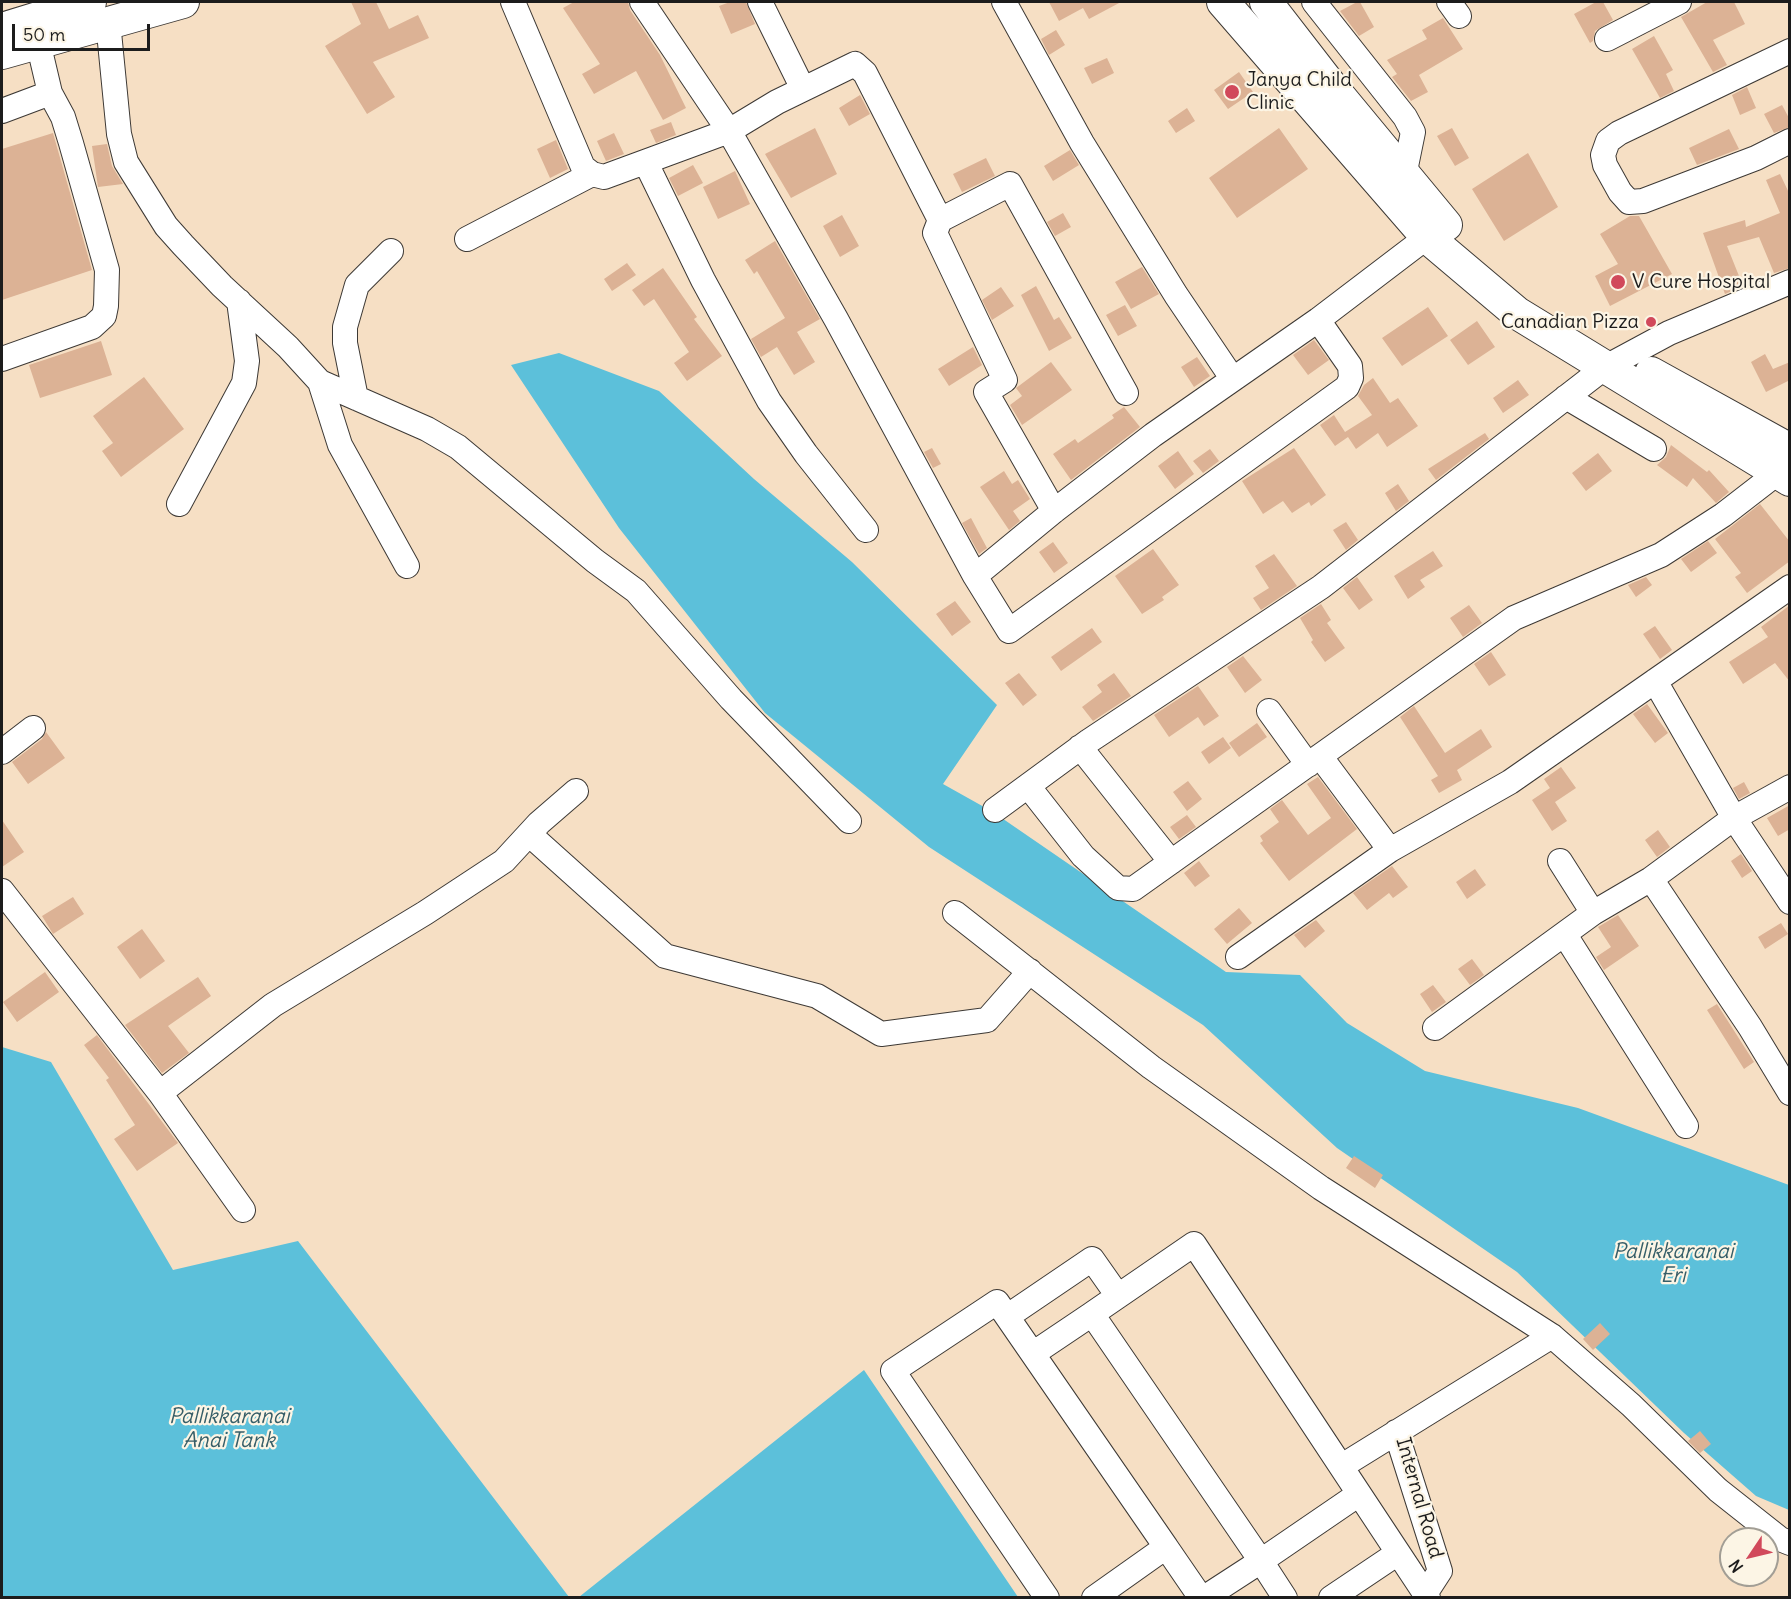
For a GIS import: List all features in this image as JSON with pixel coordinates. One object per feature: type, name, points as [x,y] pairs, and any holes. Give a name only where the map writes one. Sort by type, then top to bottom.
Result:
[{"type":"main road","points":[[2,28],[37,20],[99,11],[183,2]]},
{"type":"main road","points":[[1223,2],[1427,237],[1516,313],[1615,362],[1786,463]]},
{"type":"main road","points":[[1266,2],[1440,221],[1529,296],[1615,362]]},
{"type":"main road","points":[[2,53],[37,20]]},
{"type":"street","points":[[513,2],[583,167],[592,174],[604,177],[729,131],[803,89],[855,64],[866,73],[940,220]]},
{"type":"street","points":[[642,2],[729,131],[836,318],[975,576],[1009,631],[1347,387],[1351,378],[1350,366],[1318,320]]},
{"type":"street","points":[[760,2],[803,89]]},
{"type":"street","points":[[1004,2],[1082,143],[1176,295],[1232,378]]},
{"type":"street","points":[[1314,2],[1405,117],[1413,132],[1404,176]]},
{"type":"street","points":[[1607,39],[1678,2]]},
{"type":"street","points":[[99,11],[119,134],[126,162],[166,225],[239,301],[288,346],[320,382],[340,445],[407,567]]},
{"type":"street","points":[[2,359],[92,327],[104,316],[106,306],[107,270],[63,117],[50,93],[37,20]]},
{"type":"street","points":[[1790,51],[1619,133],[1608,141],[1603,155],[1605,165],[1620,192],[1629,202],[1642,201],[1756,158],[1790,141]]},
{"type":"street","points":[[2,111],[50,93]]},
{"type":"street","points":[[646,163],[703,280],[769,401],[806,454],[866,530]]},
{"type":"street","points":[[467,239],[592,174]]},
{"type":"street","points":[[1054,510],[986,392],[1005,380],[935,233],[940,220],[1010,184],[1126,393]]},
{"type":"street","points":[[975,576],[1054,510],[1232,378],[1318,320],[1427,237]]},
{"type":"street","points":[[356,398],[345,343],[345,327],[357,285],[391,251]]},
{"type":"street","points":[[995,810],[1080,747],[1321,587],[1566,397],[1615,362],[1669,333],[1790,282]]},
{"type":"street","points":[[179,504],[244,383],[247,361],[239,301]]},
{"type":"street","points":[[320,382],[427,429],[458,447],[595,561],[636,591],[731,699],[849,821]]},
{"type":"street","points":[[1566,397],[1654,449]]},
{"type":"street","points":[[1028,786],[1083,856],[1118,888],[1133,889],[1514,618],[1661,555],[1723,515],[1786,463]]},
{"type":"street","points":[[1238,957],[1390,850],[1510,782],[1790,587]]},
{"type":"street","points":[[1655,681],[1734,818],[1790,902]]},
{"type":"street","points":[[1269,711],[1390,850]]},
{"type":"street","points":[[2,752],[33,728]]},
{"type":"street","points":[[1080,747],[1171,862]]},
{"type":"street","points":[[1435,1028],[1593,913],[1651,879],[1734,818],[1790,787]]},
{"type":"street","points":[[160,1093],[273,1005],[425,913],[504,861],[529,834],[576,791]]},
{"type":"street","points":[[529,834],[665,956],[817,996],[881,1034],[987,1020],[1030,971]]},
{"type":"street","points":[[1560,861],[1593,913]]},
{"type":"street","points":[[1651,879],[1750,1027],[1790,1093]]},
{"type":"street","points":[[2,891],[160,1093],[243,1210]]},
{"type":"street","points":[[955,913],[1151,1067],[1321,1188],[1552,1336],[1631,1405],[1718,1490],[1780,1539],[1790,1543]]},
{"type":"street","points":[[1565,935],[1686,1126]]},
{"type":"street","points":[[1034,1353],[1194,1244],[1427,1596]]},
{"type":"street","points":[[1008,1316],[1092,1259],[1118,1296]]},
{"type":"street","points":[[1047,1598],[893,1371],[997,1302],[1203,1598],[1359,1494]]},
{"type":"street","points":[[1092,1314],[1285,1598]]},
{"type":"street","name":"Internal Road","points":[[1427,1596],[1440,1571],[1396,1432],[1552,1336]]},
{"type":"street","points":[[1341,1466],[1396,1432]]},
{"type":"street","points":[[1094,1598],[1166,1547]]},
{"type":"street","points":[[1331,1598],[1398,1553]]},
{"type":"water","name":"Pallikkaranai Eri","points":[[559,353],[659,391],[754,479],[852,562],[997,705],[943,784],[993,812],[1226,972],[1300,975],[1347,1023],[1425,1071],[1578,1108],[1789,1185],[1789,1510],[1756,1496],[1684,1433],[1517,1272],[1337,1148],[1203,1025],[929,847],[765,713],[619,528],[511,365]]},
{"type":"water","name":"Pallikkaranai Anai Tank","points":[[2,1047],[51,1062],[173,1270],[298,1241],[569,1597],[2,1597]]},
{"type":"water","points":[[864,1370],[1018,1597],[579,1597]]},
{"type":"building","points":[[351,2],[376,2],[389,29],[418,15],[429,38],[373,62],[395,97],[367,114],[325,46],[361,24]]},
{"type":"building","points":[[574,2],[628,2],[630,10],[660,55],[686,108],[663,120],[636,71],[594,94],[582,74],[600,64],[563,8]]},
{"type":"building","points":[[730,2],[746,2],[755,24],[731,34],[719,6]]},
{"type":"building","points":[[1049,2],[1121,2],[1089,19],[1083,8],[1059,21]]},
{"type":"building","points":[[1360,2],[1374,27],[1359,36],[1340,11]]},
{"type":"building","points":[[1596,2],[1603,2],[1613,20],[1595,31],[1593,41],[1590,43],[1574,14]]},
{"type":"building","points":[[1707,2],[1734,2],[1745,24],[1713,40],[1727,65],[1713,72],[1681,17]]},
{"type":"building","points":[[1443,18],[1463,49],[1419,75],[1428,92],[1411,101],[1392,77],[1397,74],[1387,60],[1427,39],[1422,30]]},
{"type":"building","points":[[1056,30],[1065,45],[1049,55],[1041,39]]},
{"type":"building","points":[[1654,36],[1673,70],[1666,74],[1674,91],[1660,98],[1632,49]]},
{"type":"building","points":[[1107,58],[1114,73],[1092,84],[1084,68]]},
{"type":"building","points":[[1239,72],[1253,92],[1228,109],[1214,90]]},
{"type":"building","points":[[1747,87],[1756,108],[1740,115],[1732,95]]},
{"type":"building","points":[[860,95],[870,114],[849,126],[839,108]]},
{"type":"building","points":[[1782,105],[1790,120],[1790,127],[1774,133],[1764,114]]},
{"type":"building","points":[[1187,108],[1195,121],[1176,133],[1168,121]]},
{"type":"building","points":[[671,122],[676,135],[656,143],[650,130]]},
{"type":"building","points":[[815,128],[837,174],[791,198],[765,154]]},
{"type":"building","points":[[1279,128],[1308,169],[1237,218],[1209,178]]},
{"type":"building","points":[[1452,128],[1469,158],[1455,166],[1437,136]]},
{"type":"building","points":[[1729,129],[1739,149],[1697,165],[1689,148]]},
{"type":"building","points":[[53,133],[92,270],[2,300],[2,149]]},
{"type":"building","points":[[614,133],[624,154],[606,161],[597,141]]},
{"type":"building","points":[[556,140],[568,169],[550,178],[537,149]]},
{"type":"building","points":[[107,144],[112,166],[123,184],[98,187],[92,146]]},
{"type":"building","points":[[1070,150],[1079,165],[1053,181],[1044,166]]},
{"type":"building","points":[[1528,153],[1558,207],[1504,241],[1472,189]]},
{"type":"building","points":[[986,158],[995,176],[962,192],[953,174]]},
{"type":"building","points":[[693,165],[703,183],[678,196],[669,178]]},
{"type":"building","points":[[735,171],[750,204],[718,219],[703,187]]},
{"type":"building","points":[[1780,174],[1790,195],[1790,268],[1774,273],[1759,237],[1727,246],[1743,286],[1725,294],[1703,233],[1745,220],[1746,227],[1780,213],[1766,180]]},
{"type":"building","points":[[1063,213],[1071,227],[1055,236],[1047,222]]},
{"type":"building","points":[[842,215],[859,246],[840,257],[823,226]]},
{"type":"building","points":[[1630,216],[1639,216],[1672,274],[1610,306],[1595,276],[1618,264],[1600,234]]},
{"type":"building","points":[[775,241],[820,319],[797,332],[815,362],[794,375],[777,347],[761,357],[751,339],[785,318],[757,271],[754,274],[745,260]]},
{"type":"building","points":[[627,263],[636,275],[612,291],[604,279]]},
{"type":"building","points":[[1142,267],[1159,294],[1131,309],[1115,282]]},
{"type":"building","points":[[663,268],[697,317],[694,319],[722,356],[687,381],[674,363],[689,352],[654,299],[644,306],[632,290]]},
{"type":"building","points":[[1036,286],[1054,320],[1059,317],[1072,338],[1049,351],[1021,295]]},
{"type":"building","points":[[1001,287],[1014,306],[992,320],[982,300]]},
{"type":"building","points":[[1125,305],[1137,326],[1118,336],[1106,315]]},
{"type":"building","points":[[1428,307],[1448,336],[1402,366],[1382,338]]},
{"type":"building","points":[[1477,321],[1495,347],[1468,365],[1450,340]]},
{"type":"building","points":[[1314,340],[1329,360],[1308,375],[1293,355]]},
{"type":"building","points":[[101,341],[112,375],[40,398],[29,365]]},
{"type":"building","points":[[973,347],[982,365],[949,386],[938,369]]},
{"type":"building","points":[[1765,354],[1773,369],[1790,362],[1790,380],[1766,392],[1751,362]]},
{"type":"building","points":[[1197,357],[1210,376],[1194,387],[1181,367]]},
{"type":"building","points":[[1051,362],[1072,390],[1022,425],[1010,405],[1022,396],[1016,388]]},
{"type":"building","points":[[144,377],[184,429],[121,477],[102,451],[113,443],[93,416]]},
{"type":"building","points":[[1373,378],[1390,403],[1398,398],[1418,426],[1387,447],[1378,433],[1356,449],[1348,437],[1335,446],[1320,425],[1334,415],[1345,432],[1372,415],[1358,396],[1364,385]]},
{"type":"building","points":[[1518,380],[1529,395],[1503,413],[1493,398]]},
{"type":"building","points":[[1124,407],[1140,427],[1071,480],[1053,454],[1075,439],[1078,443],[1114,418],[1112,415]]},
{"type":"building","points":[[1485,433],[1489,439],[1436,480],[1428,469]]},
{"type":"building","points":[[1671,445],[1707,472],[1709,470],[1729,492],[1716,503],[1693,478],[1687,487],[1657,465],[1666,457]]},
{"type":"building","points":[[932,448],[941,464],[933,468],[924,452]]},
{"type":"building","points":[[1294,448],[1326,495],[1311,506],[1309,502],[1292,513],[1283,501],[1263,514],[1242,481]]},
{"type":"building","points":[[1210,449],[1219,461],[1203,473],[1193,461]]},
{"type":"building","points":[[1178,451],[1194,474],[1175,489],[1158,466]]},
{"type":"building","points":[[1598,453],[1612,471],[1586,491],[1572,473]]},
{"type":"building","points":[[1004,471],[1012,484],[1018,480],[1030,499],[1013,511],[1020,521],[1009,530],[980,487]]},
{"type":"building","points":[[1398,484],[1409,501],[1396,511],[1385,493]]},
{"type":"building","points":[[1760,504],[1790,542],[1790,561],[1747,593],[1735,577],[1741,573],[1715,539]]},
{"type":"building","points":[[971,518],[987,548],[979,554],[962,523]]},
{"type":"building","points":[[1346,522],[1358,540],[1346,550],[1333,530]]},
{"type":"building","points":[[1708,541],[1717,553],[1691,572],[1681,559]]},
{"type":"building","points":[[1053,542],[1068,563],[1054,573],[1039,552]]},
{"type":"building","points":[[1153,549],[1179,585],[1162,597],[1164,600],[1142,614],[1115,576]]},
{"type":"building","points":[[1433,551],[1443,566],[1420,580],[1425,587],[1408,599],[1394,576]]},
{"type":"building","points":[[1274,554],[1297,586],[1261,610],[1253,598],[1269,588],[1255,566]]},
{"type":"building","points":[[1357,577],[1373,600],[1359,610],[1343,588]]},
{"type":"building","points":[[1646,577],[1652,585],[1636,597],[1628,585]]},
{"type":"building","points":[[955,601],[971,622],[952,636],[936,614]]},
{"type":"building","points":[[1321,604],[1331,620],[1327,623],[1345,648],[1325,662],[1311,642],[1313,640],[1300,618]]},
{"type":"building","points":[[1469,605],[1482,623],[1463,637],[1450,618]]},
{"type":"building","points":[[1790,605],[1790,682],[1775,663],[1743,684],[1729,662],[1768,637],[1761,627]]},
{"type":"building","points":[[1655,626],[1672,650],[1660,659],[1643,634]]},
{"type":"building","points":[[1092,628],[1102,642],[1061,671],[1051,657]]},
{"type":"building","points":[[1491,652],[1506,675],[1489,686],[1474,664]]},
{"type":"building","points":[[1243,656],[1262,680],[1245,693],[1227,667]]},
{"type":"building","points":[[1019,673],[1037,695],[1023,706],[1005,683]]},
{"type":"building","points":[[1114,673],[1131,696],[1093,721],[1082,707],[1102,692],[1097,685]]},
{"type":"building","points":[[1198,686],[1219,716],[1204,726],[1198,717],[1169,737],[1154,715]]},
{"type":"building","points":[[1647,704],[1668,733],[1655,743],[1633,714]]},
{"type":"building","points":[[1414,706],[1445,753],[1481,729],[1492,747],[1457,770],[1462,780],[1439,793],[1431,780],[1438,776],[1400,717]]},
{"type":"building","points":[[1257,723],[1267,737],[1239,757],[1229,743]]},
{"type":"building","points":[[46,732],[65,758],[28,784],[12,762],[42,739]]},
{"type":"building","points":[[1223,737],[1231,748],[1209,764],[1201,752]]},
{"type":"building","points":[[1561,767],[1576,788],[1555,802],[1567,821],[1552,831],[1532,800],[1550,788],[1544,779]]},
{"type":"building","points":[[1318,777],[1357,829],[1289,881],[1260,843],[1263,841],[1260,836],[1279,822],[1270,809],[1282,800],[1308,835],[1331,818],[1307,784]]},
{"type":"building","points":[[1188,781],[1202,799],[1187,811],[1173,792]]},
{"type":"building","points":[[1744,782],[1750,793],[1739,799],[1733,788]]},
{"type":"building","points":[[1790,805],[1790,829],[1778,836],[1767,818]]},
{"type":"building","points":[[1187,815],[1196,827],[1179,839],[1170,827]]},
{"type":"building","points":[[2,820],[24,852],[2,867]]},
{"type":"building","points":[[1658,830],[1670,847],[1657,857],[1645,840]]},
{"type":"building","points":[[1741,854],[1752,871],[1742,878],[1731,861]]},
{"type":"building","points":[[1199,861],[1210,876],[1195,887],[1184,873]]},
{"type":"building","points":[[1392,866],[1408,887],[1393,898],[1389,893],[1367,910],[1353,893]]},
{"type":"building","points":[[1475,869],[1486,885],[1467,899],[1456,882]]},
{"type":"building","points":[[73,897],[84,914],[53,934],[42,916]]},
{"type":"building","points":[[1239,908],[1252,923],[1227,944],[1214,929]]},
{"type":"building","points":[[1618,915],[1639,946],[1604,970],[1596,957],[1611,947],[1598,927]]},
{"type":"building","points":[[1316,920],[1325,931],[1305,948],[1294,935]]},
{"type":"building","points":[[1781,923],[1788,934],[1765,949],[1758,937]]},
{"type":"building","points":[[142,929],[165,961],[140,979],[117,947]]},
{"type":"building","points":[[1472,959],[1484,975],[1470,985],[1458,969]]},
{"type":"building","points":[[45,972],[59,992],[17,1022],[3,1002]]},
{"type":"building","points":[[198,977],[211,996],[168,1026],[189,1053],[162,1073],[125,1025]]},
{"type":"building","points":[[1433,985],[1446,1002],[1432,1012],[1420,994]]},
{"type":"building","points":[[1717,1004],[1754,1062],[1744,1069],[1707,1010]]},
{"type":"building","points":[[97,1035],[178,1143],[137,1171],[114,1139],[135,1125],[106,1080],[109,1078],[84,1045]]},
{"type":"building","points":[[1354,1156],[1383,1175],[1375,1188],[1346,1168]]},
{"type":"building","points":[[1600,1323],[1610,1334],[1593,1350],[1583,1339]]},
{"type":"building","points":[[1700,1431],[1711,1444],[1700,1453],[1688,1441]]},
{"type":"place","name":"Janya Child Clinic","points":[[1232,92]]},
{"type":"place","name":"V Cure Hospital","points":[[1618,282]]},
{"type":"place","name":"Canadian Pizza","points":[[1651,322]]}]
